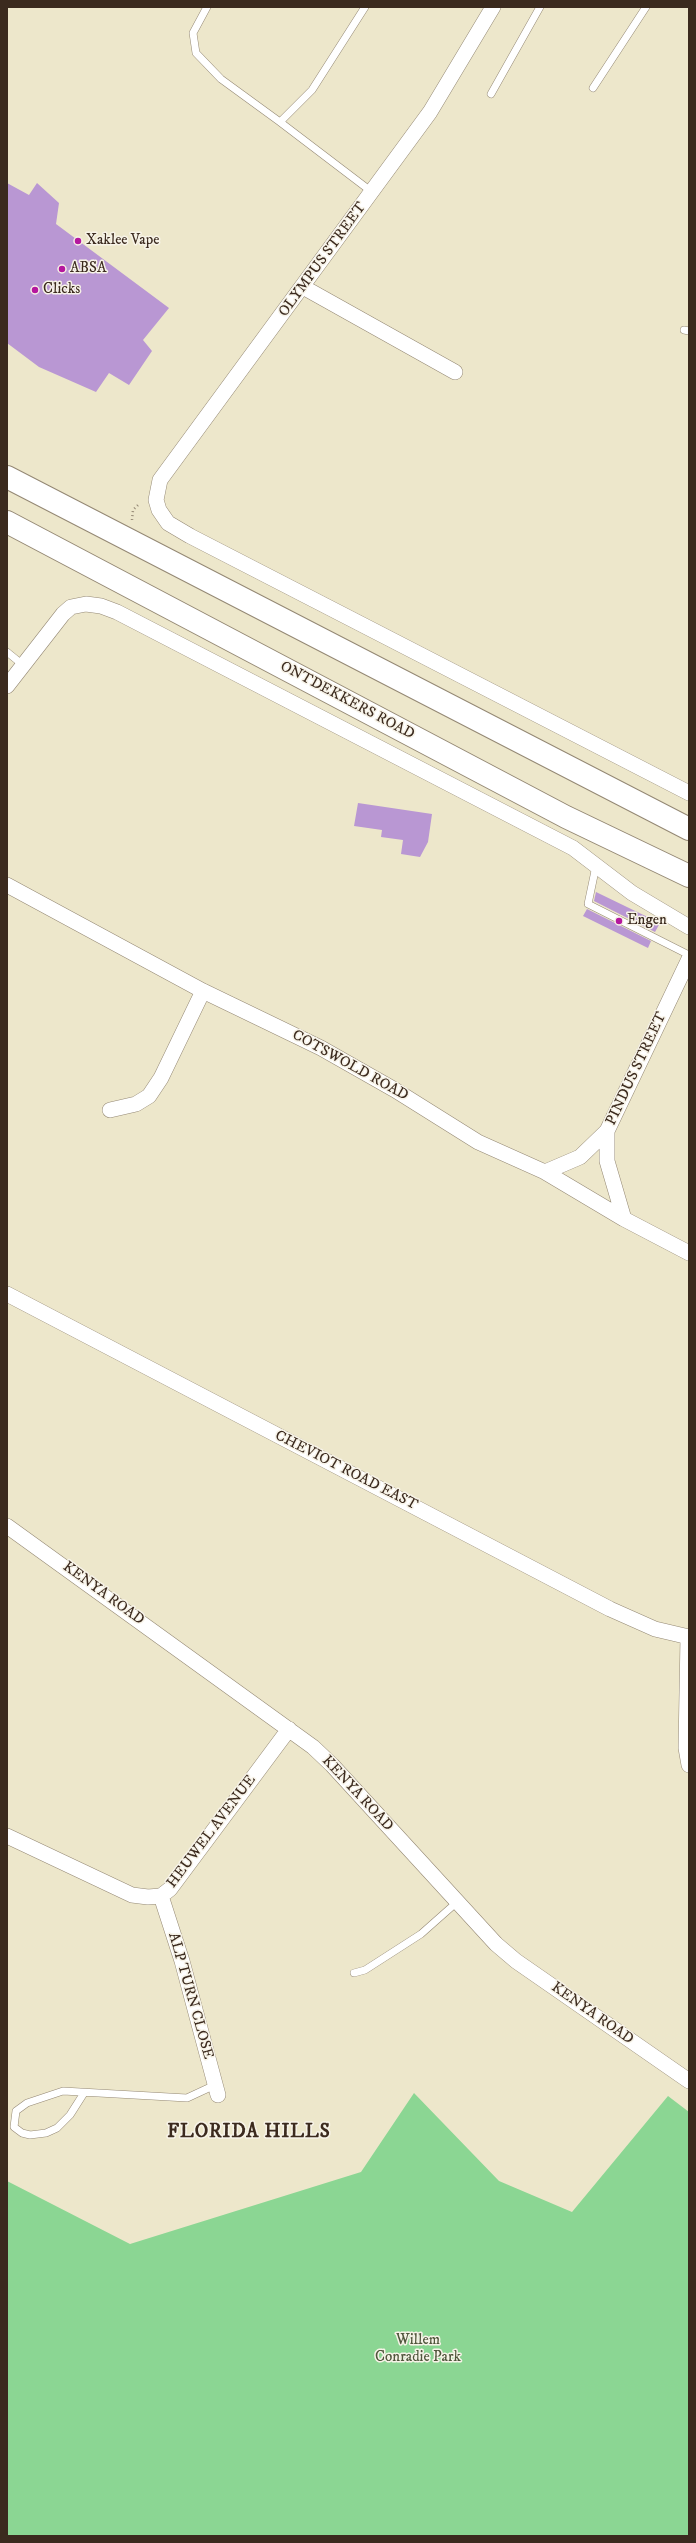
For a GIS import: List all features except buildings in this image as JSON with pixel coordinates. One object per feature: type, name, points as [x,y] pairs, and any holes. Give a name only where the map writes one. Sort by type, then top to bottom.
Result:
[{"type":"main road","points":[[7,477],[689,829]]},
{"type":"main road","name":"ONTDEKKERS ROAD","points":[[7,522],[566,817],[689,876]]},
{"type":"street","name":"OLYMPUS STREET","points":[[492,7],[430,112],[160,480],[156,500],[159,510],[168,523],[190,536],[689,793]]},
{"type":"street","points":[[303,287],[455,372]]},
{"type":"street","name":"ONTDEKKERS ROAD","points":[[23,665],[54,623],[71,607],[93,604],[117,612],[572,848],[632,893],[689,927]]},
{"type":"street","points":[[7,686],[23,665]]},
{"type":"street","name":"COTSWOLD ROAD","points":[[7,885],[203,991],[321,1048],[395,1090],[478,1142],[545,1172],[624,1219],[689,1253]]},
{"type":"street","name":"PINDUS STREET","points":[[545,1172],[580,1157],[607,1131],[689,959]]},
{"type":"street","points":[[110,1110],[136,1104],[149,1096],[161,1078],[203,991]]},
{"type":"street","points":[[607,1131],[607,1161],[624,1219]]},
{"type":"street","name":"CHEVIOT ROAD EAST","points":[[7,1294],[610,1609],[655,1629],[688,1637]]},
{"type":"street","name":"KENYA ROAD","points":[[7,1526],[289,1728],[332,1765],[481,1930],[516,1961],[689,2081]]},
{"type":"street","points":[[688,1637],[686,1748],[689,1765]]},
{"type":"street","name":"HEUWEL AVENUE","points":[[7,1836],[132,1895],[148,1897],[161,1896],[170,1889],[289,1728]]},
{"type":"street","name":"ALP TURN CLOSE","points":[[161,1896],[182,1961],[216,2090]]},
{"type":"lane","points":[[207,7],[193,33],[196,53],[221,79],[372,192]]},
{"type":"lane","points":[[280,122],[312,90],[365,7]]},
{"type":"lane","points":[[491,94],[540,7]]},
{"type":"lane","points":[[593,88],[646,7]]},
{"type":"lane","points":[[7,652],[23,665]]},
{"type":"lane","points":[[596,866],[588,904],[689,955]]},
{"type":"lane","points":[[354,1973],[365,1970],[421,1934],[456,1903]]},
{"type":"lane","points":[[84,2093],[70,2115],[57,2128],[46,2134],[30,2135],[22,2133],[14,2127],[16,2111],[27,2103],[63,2091],[187,2098],[216,2090]]},
{"type":"green space","name":"Willem Conradie Park","points":[[414,2093],[499,2181],[572,2212],[668,2096],[689,2112],[689,2536],[7,2536],[7,2181],[130,2244],[361,2172]]},
{"type":"place","name":"Xaklee Vape","points":[[78,241]]},
{"type":"place","name":"ABSA","points":[[62,269]]},
{"type":"place","name":"Clicks","points":[[35,290]]},
{"type":"place","name":"Engen","points":[[619,921]]},
{"type":"district","name":"FLORIDA HILLS","points":[[249,2133]]}]
